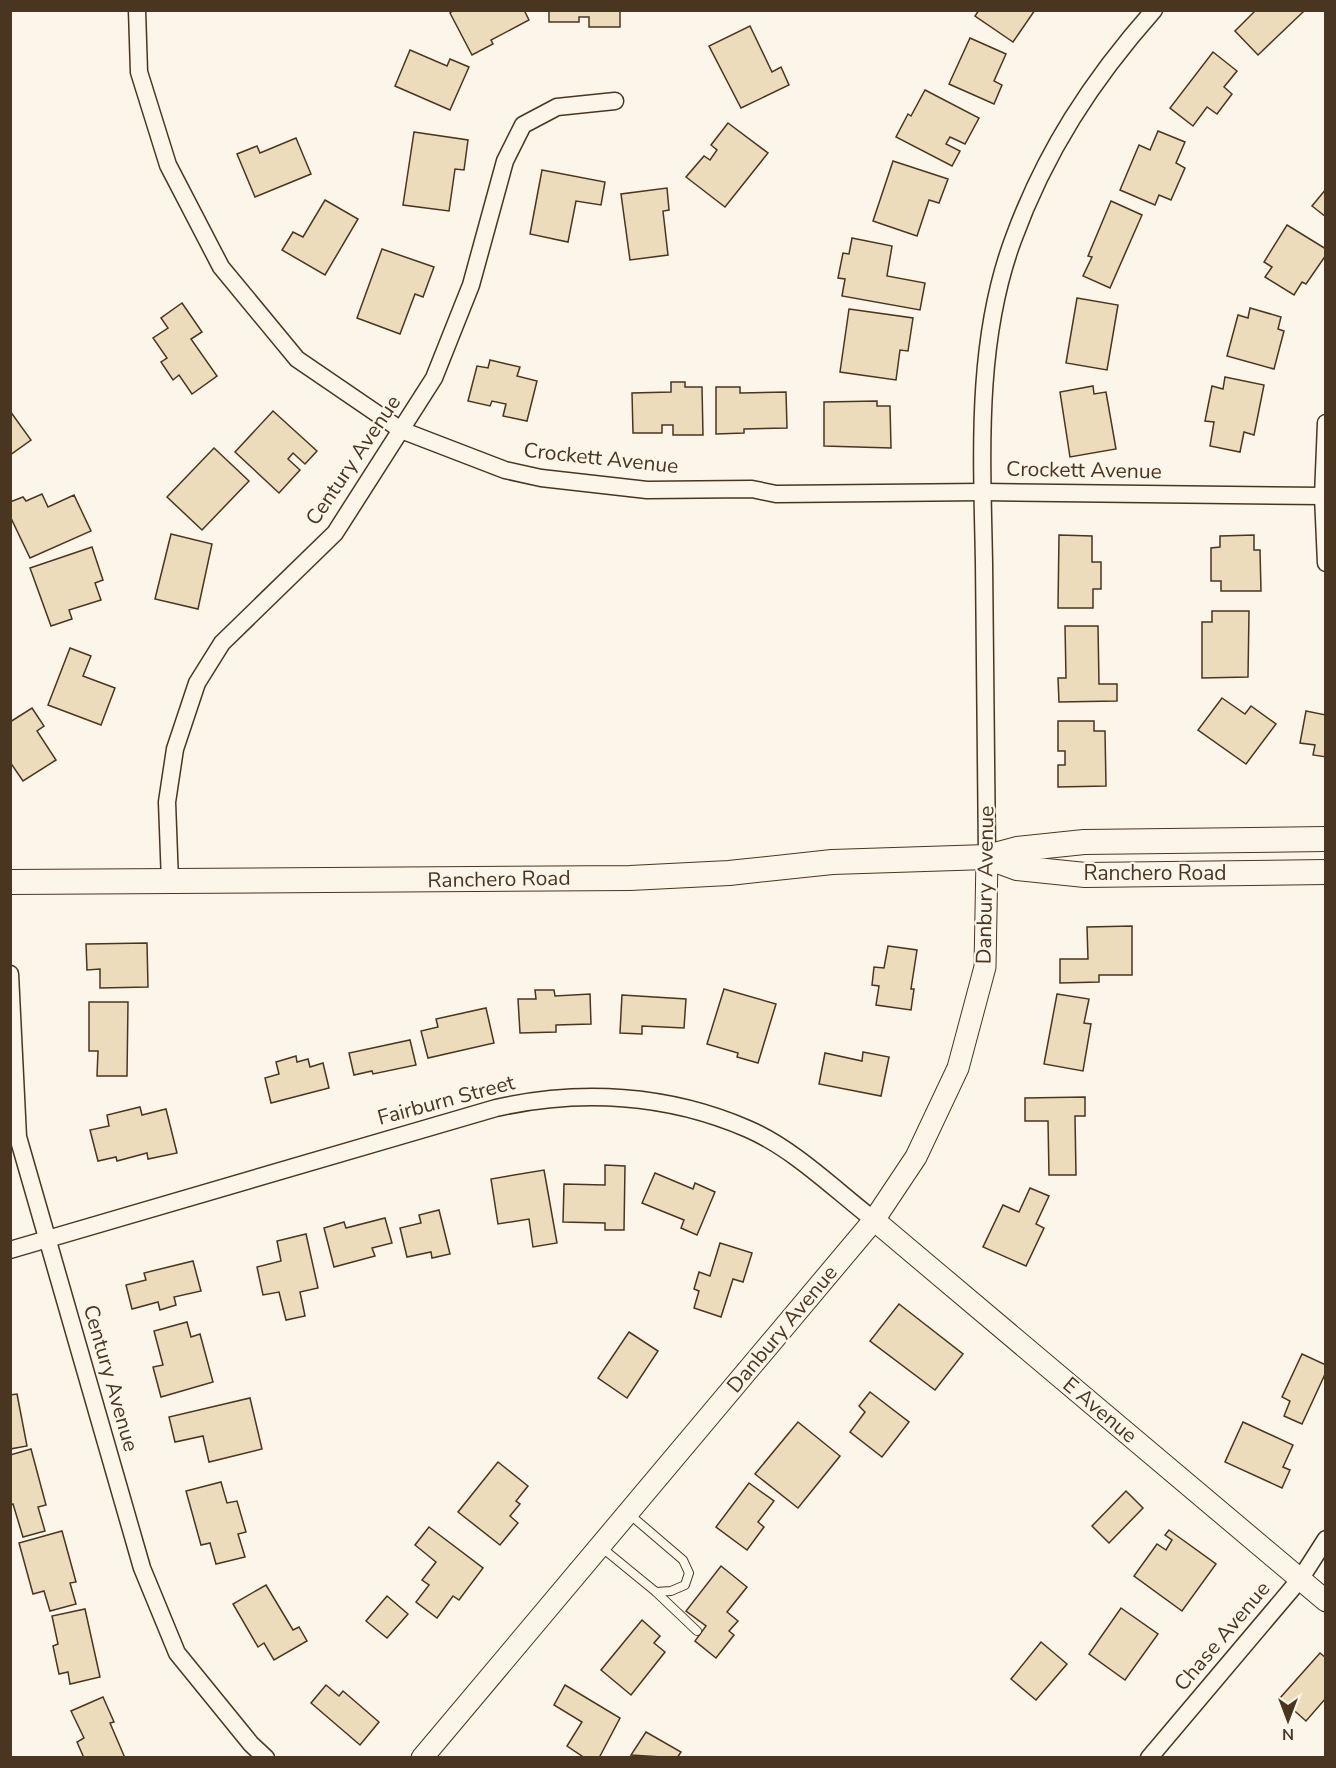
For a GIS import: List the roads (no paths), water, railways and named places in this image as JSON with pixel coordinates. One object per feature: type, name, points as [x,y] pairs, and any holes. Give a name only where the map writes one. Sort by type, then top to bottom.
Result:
[{"type":"main road","name":"Ranchero Road","points":[[10,882],[630,878],[729,873],[832,862],[987,857],[1017,849],[1084,842],[1326,839]]},
{"type":"main road","name":"Ranchero Road","points":[[987,857],[1017,868],[1085,875],[1326,872]]},
{"type":"street","name":"Crockett Avenue","points":[[137,10],[139,72],[168,165],[221,267],[297,359],[400,430],[505,470],[541,478],[647,490],[752,489],[776,494],[983,492],[1323,496]]},
{"type":"street","name":"Danbury Avenue","points":[[422,1758],[874,1220],[916,1156],[958,1068],[985,967],[987,857],[983,410],[991,322],[1012,242],[1043,168],[1078,107],[1110,59],[1154,10]]},
{"type":"street","name":"Century Avenue","points":[[170,882],[167,802],[175,749],[197,683],[222,643],[335,533],[434,378],[471,285],[505,161],[523,125],[557,107],[615,101]]},
{"type":"street","points":[[1326,423],[1323,496],[1326,563]]},
{"type":"street","name":"Century Avenue","points":[[10,974],[18,1137],[142,1568],[177,1653],[251,1744],[266,1758]]},
{"type":"street","name":"Fairburn Street","points":[[10,1250],[496,1108],[536,1099],[575,1096],[660,1102],[749,1129],[793,1156],[874,1220]]},
{"type":"street","name":"E Avenue","points":[[874,1220],[1326,1600]]},
{"type":"street","name":"Chase Avenue","points":[[1149,1758],[1300,1578],[1326,1539]]},
{"type":"lane","points":[[628,1513],[683,1560],[689,1573],[685,1585],[671,1591],[656,1592]]},
{"type":"lane","points":[[600,1546],[656,1592],[697,1631]]}]
